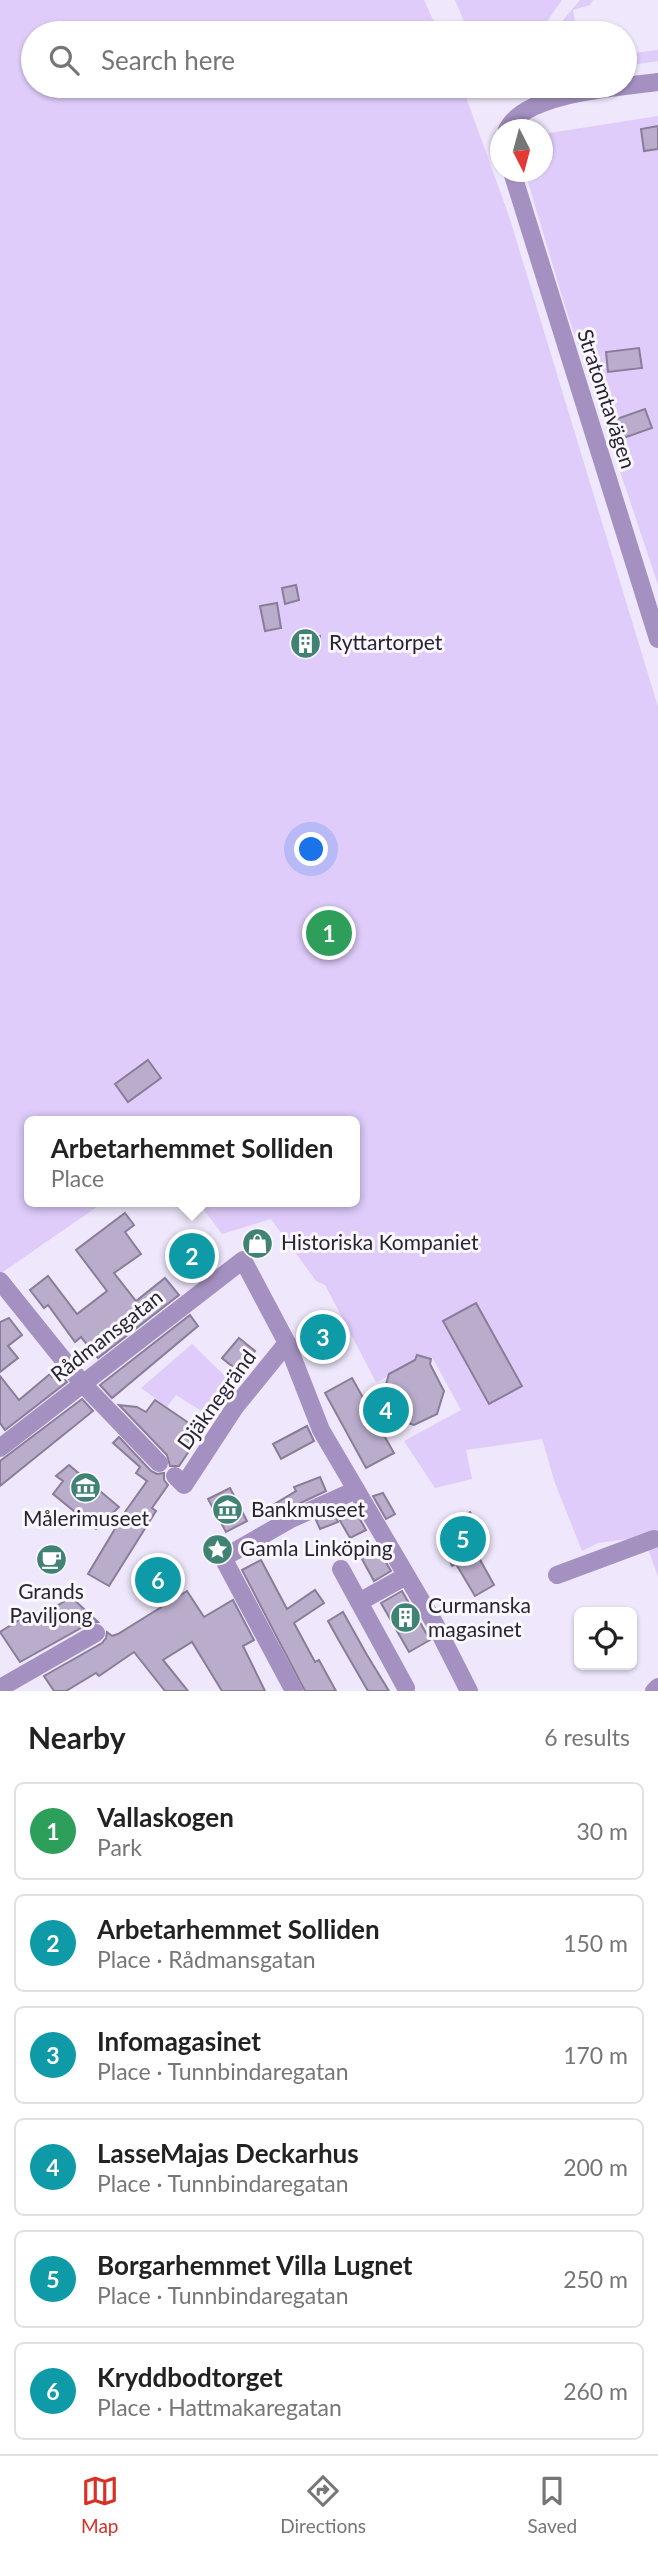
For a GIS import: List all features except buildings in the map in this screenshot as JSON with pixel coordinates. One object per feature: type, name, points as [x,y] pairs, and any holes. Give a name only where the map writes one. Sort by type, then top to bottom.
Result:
[{"type":"street","points":[[637,85],[658,82]]},
{"type":"street","points":[[516,119],[535,105],[563,98]]},
{"type":"street","name":"Stratomtavägen","points":[[515,182],[658,639]]},
{"type":"street","name":"Rådmansgatan","points":[[0,1448],[243,1260],[287,1343]]},
{"type":"street","points":[[0,1282],[82,1383],[159,1463]]},
{"type":"street","points":[[287,1343],[321,1430],[435,1624],[470,1691]]},
{"type":"street","name":"Djäknegränd","points":[[179,1480],[287,1343]]},
{"type":"street","points":[[294,1691],[223,1558],[291,1519],[356,1490]]},
{"type":"street","points":[[557,1575],[654,1539]]},
{"type":"street","points":[[341,1569],[406,1688]]},
{"type":"street","points":[[359,1602],[406,1576]]},
{"type":"street","points":[[0,1688],[96,1633]]},
{"type":"street","points":[[654,1691],[658,1687]]},
{"type":"shaded area","points":[[0,0],[424,0],[434,21],[21,21],[21,98],[466,98],[490,163],[490,182],[497,182],[509,216],[658,707],[658,1577],[644,1537],[598,1543],[582,1551],[555,1483],[542,1439],[466,1450],[472,1479],[435,1488],[404,1441],[461,1410],[432,1357],[376,1382],[325,1285],[316,1281],[271,1219],[222,1234],[202,1207],[360,1207],[360,1116],[24,1116],[24,1207],[97,1207],[0,1274]]},
{"type":"shaded area","points":[[455,0],[562,0],[547,21],[464,21]]},
{"type":"shaded area","points":[[580,0],[593,0],[590,5],[573,10],[575,21],[562,21]]},
{"type":"shaded area","points":[[658,50],[658,61],[637,64],[637,53]]},
{"type":"shaded area","points":[[658,116],[658,585],[565,306],[528,182],[553,182],[553,132]]},
{"type":"shaded area","points":[[192,1344],[232,1383],[211,1417],[176,1395],[167,1407],[141,1388]]},
{"type":"place","name":"Ryttartorpet","points":[[306,643]]},
{"type":"place","name":"Vallaskogen","points":[[329,933]]},
{"type":"place","name":"Historiska Kompaniet","points":[[258,1243]]},
{"type":"place","name":"Arbetarhemmet Solliden","points":[[192,1256]]},
{"type":"place","name":"Infomagasinet","points":[[323,1337]]},
{"type":"place","name":"LasseMajas Deckarhus","points":[[386,1410]]},
{"type":"place","name":"Målerimuseet","points":[[86,1487]]},
{"type":"place","name":"Bankmuseet","points":[[228,1510]]},
{"type":"place","name":"Borgarhemmet Villa Lugnet","points":[[463,1539]]},
{"type":"place","name":"Gamla Linköping","points":[[217,1549]]},
{"type":"place","name":"Grands Paviljong","points":[[51,1560]]},
{"type":"place","name":"Kryddbodtorget","points":[[158,1580]]},
{"type":"place","name":"Curmanska magasinet","points":[[405,1618]]}]
